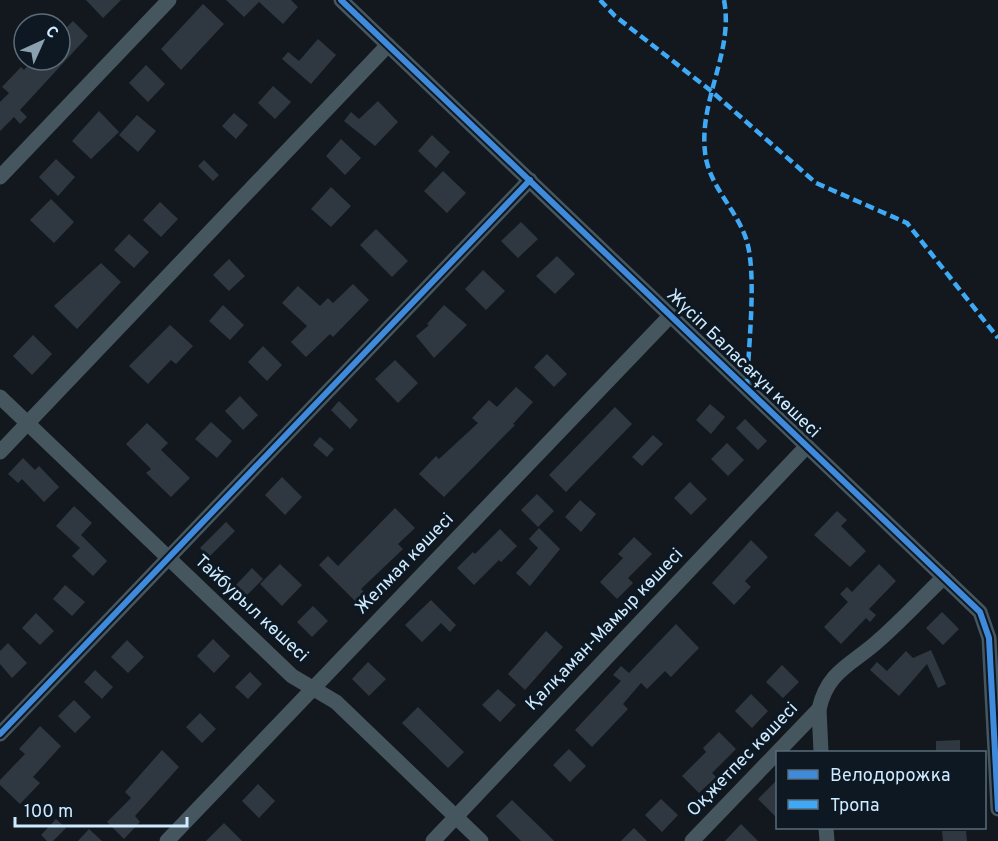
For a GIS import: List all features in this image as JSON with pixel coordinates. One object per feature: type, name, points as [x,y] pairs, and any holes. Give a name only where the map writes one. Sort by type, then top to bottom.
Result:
[{"type":"street","points":[[0,177],[169,0]]},
{"type":"street","name":"Жүсіп Баласағұн көшесі","points":[[341,0],[980,612],[986,623],[998,809]]},
{"type":"street","points":[[0,452],[388,45]]},
{"type":"street","points":[[0,734],[530,180]]},
{"type":"street","name":"Желмая көшесі","points":[[167,841],[671,315]]},
{"type":"street","name":"Тайбурыл көшесі","points":[[0,397],[292,676],[336,702],[481,841]]},
{"type":"street","name":"Қалқаман-Мамыр көшесі","points":[[433,841],[807,446]]},
{"type":"street","name":"Оқжетпес көшесі","points":[[779,751],[819,709],[822,696],[846,665],[876,644],[944,577]]},
{"type":"street","points":[[819,709],[821,751]]},
{"type":"street","name":"Оқжетпес көшесі","points":[[692,841],[776,754]]},
{"type":"building","points":[[86,0],[121,0],[103,18]]},
{"type":"building","points":[[226,0],[291,0],[298,7],[283,24],[259,2],[244,17]]},
{"type":"building","points":[[203,4],[224,24],[181,70],[161,49]]},
{"type":"building","points":[[72,22],[88,36],[72,53]]},
{"type":"building","points":[[318,39],[336,55],[311,84],[282,59],[288,52],[299,61]]},
{"type":"building","points":[[146,65],[165,84],[148,102],[129,83]]},
{"type":"building","points":[[16,72],[55,72],[20,110],[27,117],[20,124],[14,117],[0,131],[0,102],[9,93],[2,87]]},
{"type":"building","points":[[273,86],[291,102],[275,119],[258,103]]},
{"type":"building","points":[[378,101],[398,122],[375,146],[344,121],[351,112],[359,119]]},
{"type":"building","points":[[99,111],[119,132],[91,159],[72,141]]},
{"type":"building","points":[[234,113],[248,125],[236,139],[222,126]]},
{"type":"building","points":[[137,115],[156,131],[138,152],[119,135]]},
{"type":"building","points":[[432,135],[450,152],[436,168],[418,151]]},
{"type":"building","points":[[341,139],[361,158],[345,175],[326,156]]},
{"type":"building","points":[[56,159],[75,177],[58,196],[39,177]]},
{"type":"building","points":[[204,160],[219,175],[213,181],[198,166]]},
{"type":"building","points":[[443,171],[466,193],[447,213],[424,191]]},
{"type":"building","points":[[331,187],[351,206],[331,227],[311,209]]},
{"type":"building","points":[[51,199],[74,222],[54,243],[30,220]]},
{"type":"building","points":[[160,202],[178,219],[161,237],[143,220]]},
{"type":"building","points":[[521,222],[538,239],[518,258],[501,241]]},
{"type":"building","points":[[376,229],[408,261],[392,277],[360,245]]},
{"type":"building","points":[[129,234],[149,252],[134,268],[114,250]]},
{"type":"building","points":[[557,256],[575,274],[555,294],[536,276]]},
{"type":"building","points":[[229,259],[245,276],[229,291],[213,275]]},
{"type":"building","points":[[101,263],[121,282],[77,329],[54,306]]},
{"type":"building","points":[[483,270],[505,291],[486,310],[465,289]]},
{"type":"building","points":[[353,284],[369,300],[333,337],[330,334],[306,357],[291,342],[307,326],[282,303],[298,286],[320,306],[328,298],[333,303]]},
{"type":"building","points":[[223,305],[244,325],[230,340],[209,321]]},
{"type":"building","points":[[444,305],[467,325],[434,358],[416,336],[429,325],[427,324]]},
{"type":"building","points":[[170,325],[193,346],[176,364],[171,360],[148,384],[129,366]]},
{"type":"building","points":[[33,335],[52,354],[32,375],[13,356]]},
{"type":"building","points":[[263,346],[282,365],[267,381],[248,362]]},
{"type":"building","points":[[547,354],[567,374],[554,387],[534,367]]},
{"type":"building","points":[[395,360],[418,383],[398,403],[375,379]]},
{"type":"building","points":[[516,387],[533,402],[513,424],[515,425],[444,497],[419,474],[436,456],[439,459],[478,423],[472,418],[489,400],[497,407]]},
{"type":"building","points":[[240,396],[258,415],[243,430],[225,411]]},
{"type":"building","points":[[339,401],[358,420],[350,429],[331,410]]},
{"type":"building","points":[[710,404],[725,417],[711,434],[696,420]]},
{"type":"building","points":[[615,407],[632,424],[566,492],[549,475]]},
{"type":"building","points":[[745,419],[767,441],[758,450],[736,428]]},
{"type":"building","points":[[211,422],[232,441],[217,458],[195,439]]},
{"type":"building","points":[[147,423],[168,443],[161,450],[190,478],[171,497],[146,473],[151,469],[126,444]]},
{"type":"building","points":[[653,435],[663,444],[642,466],[632,457]]},
{"type":"building","points":[[320,437],[334,449],[327,457],[313,445]]},
{"type":"building","points":[[727,443],[744,460],[728,476],[711,459]]},
{"type":"building","points":[[23,458],[35,470],[39,466],[59,487],[44,502],[22,479],[18,483],[8,474]]},
{"type":"building","points":[[282,477],[302,497],[285,515],[265,495]]},
{"type":"building","points":[[690,482],[707,499],[691,515],[674,498]]},
{"type":"building","points":[[537,494],[554,511],[538,527],[521,510]]},
{"type":"building","points":[[580,500],[596,514],[581,532],[565,517]]},
{"type":"building","points":[[74,506],[92,523],[81,535],[107,561],[93,576],[72,556],[80,548],[56,526]]},
{"type":"building","points":[[395,508],[415,528],[398,544],[403,549],[361,589],[365,593],[356,602],[319,565],[328,556],[338,566]]},
{"type":"building","points":[[837,511],[847,520],[841,526],[866,551],[850,567],[814,535]]},
{"type":"building","points":[[226,522],[235,531],[209,557],[200,548]]},
{"type":"building","points":[[539,528],[560,549],[530,586],[516,573],[538,548],[529,539]]},
{"type":"building","points":[[500,529],[517,546],[474,585],[457,568]]},
{"type":"building","points":[[634,537],[652,554],[628,578],[633,583],[617,599],[600,582],[623,558],[618,554]]},
{"type":"building","points":[[751,540],[768,557],[745,581],[751,587],[734,605],[712,583]]},
{"type":"building","points":[[280,564],[302,585],[282,606],[260,584]]},
{"type":"building","points":[[879,564],[896,581],[869,609],[876,615],[870,622],[866,618],[841,644],[824,627],[848,602],[840,594],[847,587],[852,592]]},
{"type":"building","points":[[252,568],[263,579],[247,595],[236,585]]},
{"type":"building","points":[[65,585],[85,602],[72,616],[53,599]]},
{"type":"building","points":[[431,600],[456,625],[450,632],[441,623],[422,642],[405,625]]},
{"type":"building","points":[[313,606],[328,621],[312,637],[297,622]]},
{"type":"building","points":[[942,612],[959,629],[943,645],[926,628]]},
{"type":"building","points":[[36,613],[54,631],[40,645],[22,628]]},
{"type":"building","points":[[676,624],[699,648],[671,677],[665,671],[647,689],[641,683],[623,704],[628,709],[592,747],[575,730],[621,681],[613,675],[621,666],[629,673]]},
{"type":"building","points":[[546,631],[563,647],[525,690],[508,674]]},
{"type":"building","points":[[213,639],[230,656],[214,673],[197,656]]},
{"type":"building","points":[[127,640],[144,657],[128,673],[111,657]]},
{"type":"building","points":[[8,643],[27,663],[12,678],[0,664],[0,651]]},
{"type":"building","points":[[931,650],[946,684],[938,688],[927,664],[899,696],[870,670],[877,662],[887,671],[906,651],[913,658]]},
{"type":"building","points":[[368,662],[386,679],[369,696],[352,679]]},
{"type":"building","points":[[782,665],[799,682],[783,698],[766,682]]},
{"type":"building","points":[[95,670],[113,687],[102,699],[84,682]]},
{"type":"building","points":[[250,672],[262,684],[248,699],[235,687]]},
{"type":"building","points":[[498,689],[516,705],[500,722],[482,705]]},
{"type":"building","points":[[751,694],[768,711],[752,728],[735,711]]},
{"type":"building","points":[[74,700],[91,717],[75,733],[58,716]]},
{"type":"building","points":[[418,707],[464,752],[448,768],[402,723]]},
{"type":"building","points":[[200,713],[216,729],[202,743],[186,727]]},
{"type":"building","points":[[40,726],[61,746],[33,777],[40,783],[20,804],[0,785],[0,780],[25,754],[19,749]]},
{"type":"building","points":[[719,732],[736,749],[712,773],[716,777],[699,793],[682,776],[706,752],[703,748]]},
{"type":"building","points":[[960,740],[960,751],[936,751],[936,741]]},
{"type":"building","points":[[569,749],[586,766],[570,782],[553,765]]},
{"type":"building","points":[[162,750],[179,767],[135,816],[140,822],[124,839],[107,822],[131,798],[125,792]]},
{"type":"building","points":[[776,781],[776,817],[758,799]]},
{"type":"building","points":[[258,784],[275,801],[259,818],[242,801]]},
{"type":"building","points":[[661,799],[678,815],[662,832],[645,815]]},
{"type":"building","points":[[512,800],[554,841],[521,841],[496,816]]},
{"type":"building","points":[[56,819],[66,828],[53,841],[47,841],[41,835]]},
{"type":"building","points":[[224,823],[242,841],[206,841]]},
{"type":"building","points":[[741,824],[758,841],[725,841]]},
{"type":"building","points":[[634,828],[647,841],[621,841]]},
{"type":"building","points":[[89,829],[102,841],[78,841]]},
{"type":"building","points":[[942,831],[966,831],[967,841],[943,841]]},
{"type":"marked path","points":[[600,0],[615,16],[710,90],[816,183],[907,223],[998,338]]},
{"type":"marked path","points":[[724,0],[726,19],[724,38],[707,113],[705,152],[707,164],[717,187],[743,230],[750,257],[752,293],[747,388]]},
{"type":"cycle path","points":[[341,0],[980,612],[989,638],[998,809]]},
{"type":"cycle path","points":[[0,734],[530,180]]}]
